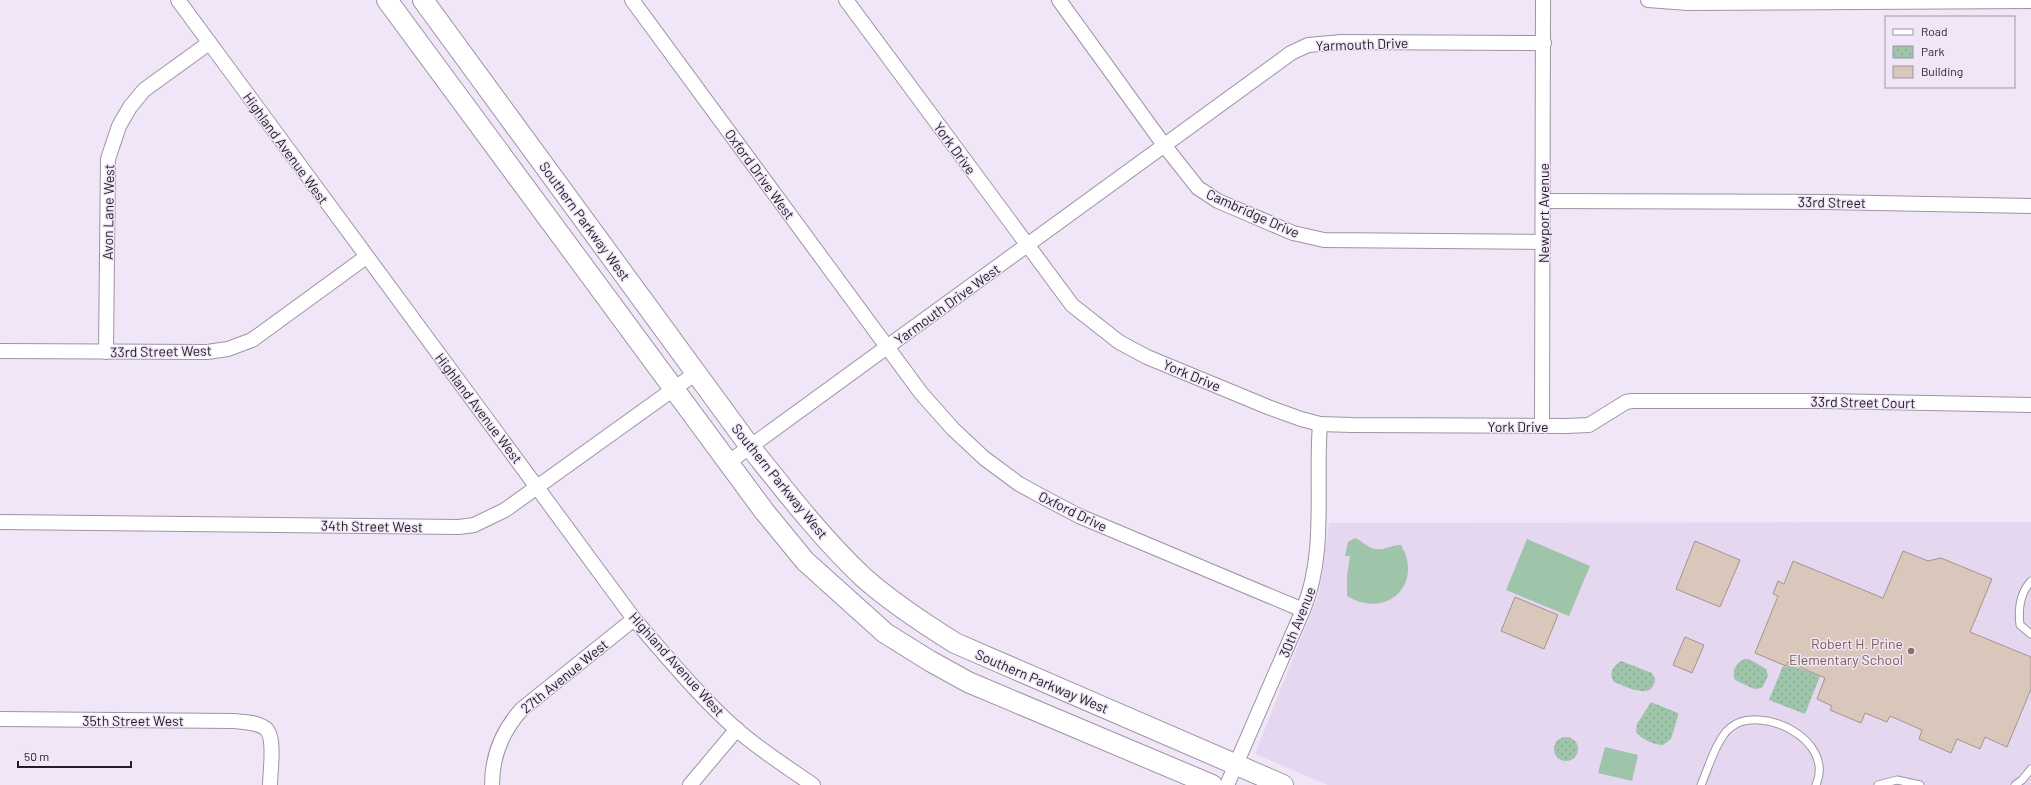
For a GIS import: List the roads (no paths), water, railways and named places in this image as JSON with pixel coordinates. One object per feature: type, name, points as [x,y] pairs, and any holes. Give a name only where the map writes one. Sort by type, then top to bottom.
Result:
[{"type":"street","name":"Highland Avenue West","points":[[178,0],[634,619],[678,669],[737,729],[763,750],[813,785]]},
{"type":"street","name":"Southern Parkway West","points":[[387,0],[764,511],[805,561],[885,633],[968,682],[1212,785]]},
{"type":"street","name":"Southern Parkway West","points":[[423,0],[751,448],[804,515],[864,578],[917,619],[955,643],[1283,785]]},
{"type":"street","name":"Oxford Drive West","points":[[632,0],[888,348]]},
{"type":"street","name":"York Drive","points":[[846,0],[1072,306],[1119,342],[1147,357],[1268,407],[1320,424],[1589,425],[1626,402],[1695,401]]},
{"type":"street","name":"Cambridge Drive","points":[[1059,0],[1164,145],[1198,188],[1218,201],[1307,237],[1343,241],[1543,242]]},
{"type":"street","name":"Newport Avenue","points":[[1542,426],[1543,0]]},
{"type":"street","points":[[1648,0],[1688,3],[2031,1]]},
{"type":"street","name":"Yarmouth Drive","points":[[1164,145],[1272,65],[1291,53],[1308,45],[1342,42],[1544,43]]},
{"type":"street","name":"Avon Lane West","points":[[106,352],[108,159],[113,142],[130,107],[144,90],[210,43]]},
{"type":"street","name":"Yarmouth Drive West","points":[[729,462],[751,448],[1164,145]]},
{"type":"street","name":"33rd Street","points":[[1543,201],[1825,202],[2031,206]]},
{"type":"street","name":"33rd Street West","points":[[0,351],[207,352],[228,349],[252,340],[366,257]]},
{"type":"street","name":"Oxford Drive","points":[[888,348],[921,393],[953,429],[984,458],[1019,484],[1079,516],[1303,610]]},
{"type":"street","name":"34th Street West","points":[[0,522],[459,527],[474,525],[491,518],[537,487],[696,373]]},
{"type":"street","name":"33rd Street Court","points":[[1695,401],[2031,405]]},
{"type":"street","name":"30th Avenue","points":[[1227,785],[1303,610],[1313,582],[1317,556],[1318,449],[1320,424]]},
{"type":"street","name":"27th Avenue West","points":[[492,785],[494,755],[500,738],[512,720],[522,709],[634,619]]},
{"type":"street","name":"35th Street West","points":[[0,719],[234,721],[253,723],[265,728],[270,734],[272,748],[270,785]]},
{"type":"street","points":[[690,785],[737,729]]},
{"type":"lane","points":[[2031,581],[2022,595],[2019,615],[2020,625],[2031,634]]},
{"type":"lane","points":[[1701,785],[1722,736],[1730,727],[1748,719],[1758,719],[1797,733],[1810,743],[1816,752],[1818,761],[1819,772],[1816,785]]},
{"type":"lane","points":[[2015,785],[2031,769]]},
{"type":"lane","points":[[1878,785],[1897,780],[1920,785]]},
{"type":"place","name":"Robert H. Prine Elementary School","points":[[1911,651]]}]
